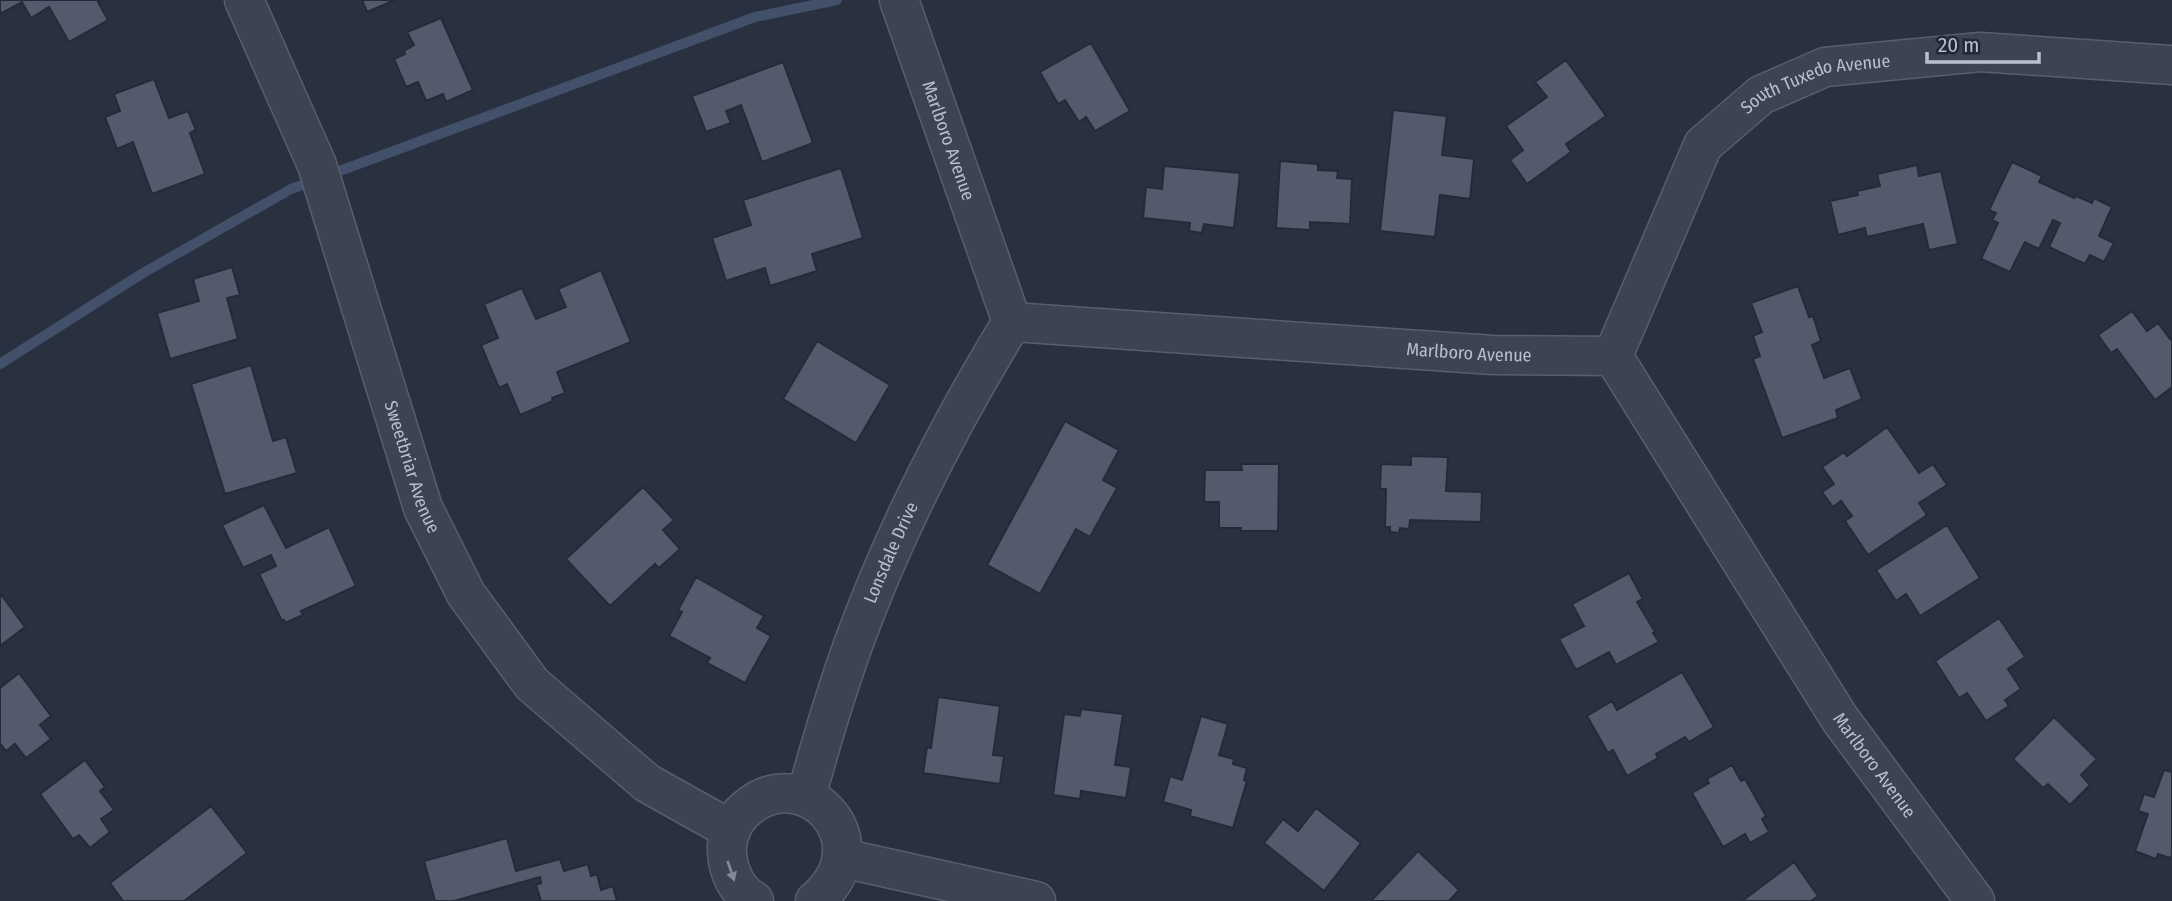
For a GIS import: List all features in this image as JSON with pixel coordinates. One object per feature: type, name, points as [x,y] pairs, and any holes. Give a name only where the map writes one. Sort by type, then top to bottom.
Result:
[{"type":"street","name":"Sweetbriar Avenue","points":[[244,0],[322,180],[423,508],[466,594],[532,684],[647,783],[731,830]]},
{"type":"street","name":"Marlboro Avenue","points":[[900,0],[1012,322],[1493,355],[1613,356],[1840,719],[1975,901]]},
{"type":"street","name":"South Tuxedo Avenue","points":[[1613,356],[1703,145],[1761,95],[1825,67],[1980,52],[2172,65]]},
{"type":"street","name":"Lonsdale Drive","points":[[806,797],[844,670],[882,571],[944,439],[1012,322]]},
{"type":"street","points":[[754,901],[736,884],[728,866],[726,848],[731,830],[740,814],[754,802],[771,794],[790,793],[806,797],[823,808],[835,822],[842,839],[838,875],[828,890],[815,901]]},
{"type":"street","points":[[842,858],[1035,901]]},
{"type":"building","points":[[0,0],[101,0],[98,2],[108,20],[69,42],[49,7],[31,18],[22,2],[0,14]]},
{"type":"building","points":[[362,0],[395,0],[367,12]]},
{"type":"building","points":[[441,18],[473,90],[446,102],[443,94],[426,101],[418,82],[406,87],[394,59],[405,54],[404,51],[414,45],[407,32]]},
{"type":"building","points":[[1091,43],[1130,111],[1095,131],[1086,117],[1079,122],[1065,100],[1058,104],[1040,72]]},
{"type":"building","points":[[1566,60],[1606,116],[1566,144],[1571,152],[1527,184],[1510,160],[1523,150],[1506,126],[1547,97],[1535,82]]},
{"type":"building","points":[[783,62],[813,143],[762,162],[741,105],[726,111],[731,123],[706,132],[692,96]]},
{"type":"building","points":[[154,79],[169,118],[188,111],[196,130],[190,133],[205,174],[152,194],[133,142],[117,149],[105,117],[120,111],[114,94]]},
{"type":"building","points":[[1393,110],[1447,116],[1442,155],[1474,159],[1470,199],[1440,195],[1435,237],[1380,231]]},
{"type":"building","points":[[1280,161],[1318,164],[1318,170],[1338,171],[1337,178],[1352,179],[1350,224],[1310,222],[1310,230],[1276,228]]},
{"type":"building","points":[[2012,162],[2042,176],[2039,182],[2074,198],[2076,196],[2092,203],[2094,198],[2112,207],[2099,236],[2114,243],[2104,262],[2090,255],[2085,264],[2049,247],[2060,223],[2053,220],[2039,249],[2025,242],[2010,272],[1981,259],[1998,223],[1992,220],[1996,213],[1989,210]]},
{"type":"building","points":[[1917,165],[1919,176],[1941,171],[1958,244],[1929,250],[1923,224],[1867,237],[1865,228],[1838,235],[1830,201],[1858,195],[1857,191],[1880,186],[1877,174]]},
{"type":"building","points":[[1164,166],[1240,173],[1234,228],[1204,224],[1202,233],[1189,231],[1190,223],[1143,218],[1146,187],[1162,189]]},
{"type":"building","points":[[841,168],[863,238],[812,254],[817,271],[770,286],[765,268],[726,281],[712,238],[751,225],[743,200]]},
{"type":"building","points":[[232,267],[240,295],[227,298],[238,339],[170,359],[157,313],[199,301],[193,279]]},
{"type":"building","points":[[601,270],[631,342],[557,372],[565,393],[520,415],[507,384],[499,388],[481,345],[498,338],[484,304],[522,288],[536,319],[566,307],[558,289]]},
{"type":"building","points":[[1798,286],[1809,317],[1813,316],[1821,341],[1812,345],[1824,378],[1850,368],[1862,399],[1836,410],[1838,418],[1782,438],[1753,359],[1760,356],[1753,336],[1762,332],[1751,303]]},
{"type":"building","points":[[2132,311],[2147,331],[2158,323],[2170,339],[2172,337],[2172,387],[2155,400],[2117,349],[2111,353],[2098,335]]},
{"type":"building","points":[[817,341],[890,385],[856,443],[783,399]]},
{"type":"building","points":[[251,365],[273,441],[286,437],[297,473],[225,494],[191,384]]},
{"type":"building","points":[[1065,421],[1119,450],[1103,480],[1117,488],[1090,537],[1076,529],[1040,594],[987,565]]},
{"type":"building","points":[[1887,427],[1919,473],[1933,464],[1947,485],[1919,503],[1927,515],[1868,555],[1845,521],[1852,516],[1841,501],[1833,507],[1822,492],[1834,484],[1822,467],[1844,452],[1847,456]]},
{"type":"building","points":[[1411,456],[1448,457],[1446,491],[1482,492],[1481,522],[1410,520],[1409,529],[1400,528],[1399,533],[1390,532],[1390,527],[1385,527],[1386,489],[1380,489],[1381,464],[1411,465]]},
{"type":"building","points":[[1241,464],[1279,464],[1278,531],[1219,528],[1219,502],[1204,502],[1205,470],[1242,470]]},
{"type":"building","points":[[643,487],[674,520],[663,530],[680,549],[659,568],[655,564],[610,606],[566,559]]},
{"type":"building","points":[[264,505],[286,548],[329,527],[356,586],[301,611],[303,615],[285,623],[282,621],[259,574],[276,566],[271,555],[243,568],[222,525]]},
{"type":"building","points":[[1947,525],[1980,578],[1920,616],[1906,594],[1896,601],[1876,570]]},
{"type":"building","points":[[1629,573],[1643,599],[1637,602],[1659,642],[1616,665],[1609,652],[1576,670],[1559,639],[1584,626],[1572,604]]},
{"type":"building","points":[[696,577],[764,616],[757,628],[771,636],[745,683],[707,663],[710,658],[669,636],[682,612],[678,610]]},
{"type":"building","points":[[0,593],[25,627],[0,646]]},
{"type":"building","points":[[1999,618],[2025,657],[2008,669],[2021,689],[2005,700],[2009,706],[1986,721],[1967,693],[1959,698],[1935,661]]},
{"type":"building","points":[[1682,672],[1714,727],[1689,742],[1685,737],[1656,754],[1658,758],[1627,776],[1613,750],[1608,753],[1587,716],[1612,701],[1617,710]]},
{"type":"building","points":[[19,673],[51,716],[40,725],[51,739],[26,758],[15,744],[6,751],[0,743],[0,688]]},
{"type":"building","points":[[938,697],[1000,706],[993,755],[1004,756],[1000,784],[923,773],[927,747],[931,748]]},
{"type":"building","points":[[1081,709],[1123,714],[1115,765],[1131,767],[1126,798],[1081,791],[1080,799],[1053,795],[1064,714],[1080,716]]},
{"type":"building","points":[[1201,716],[1228,724],[1219,755],[1234,759],[1233,764],[1247,768],[1244,780],[1247,781],[1233,828],[1190,816],[1191,810],[1163,802],[1170,776],[1182,780]]},
{"type":"building","points":[[2054,717],[2097,759],[2081,775],[2090,785],[2070,805],[2048,784],[2043,788],[2013,759]]},
{"type":"building","points":[[85,760],[105,787],[100,791],[114,810],[101,819],[110,832],[90,848],[79,835],[73,839],[40,794]]},
{"type":"building","points":[[1732,765],[1741,781],[1745,779],[1766,816],[1762,819],[1769,832],[1750,843],[1745,834],[1723,847],[1692,793],[1709,783],[1707,779]]},
{"type":"building","points":[[2164,770],[2172,772],[2172,855],[2170,858],[2158,854],[2156,859],[2135,851],[2148,814],[2138,811],[2144,794],[2154,797]]},
{"type":"building","points":[[211,806],[247,853],[184,901],[123,901],[110,883]]},
{"type":"building","points":[[1316,808],[1361,843],[1324,891],[1264,843],[1283,819],[1298,831]]},
{"type":"building","points":[[507,838],[516,871],[560,859],[564,871],[588,864],[591,876],[597,874],[601,890],[613,886],[617,901],[541,901],[536,885],[541,883],[540,877],[454,901],[435,901],[424,861]]},
{"type":"building","points":[[1418,851],[1459,890],[1449,901],[1371,901]]},
{"type":"building","points":[[1794,862],[1818,896],[1811,901],[1742,901]]},
{"type":"waterway","points":[[0,364],[143,273],[291,189],[755,17],[837,0]]}]
